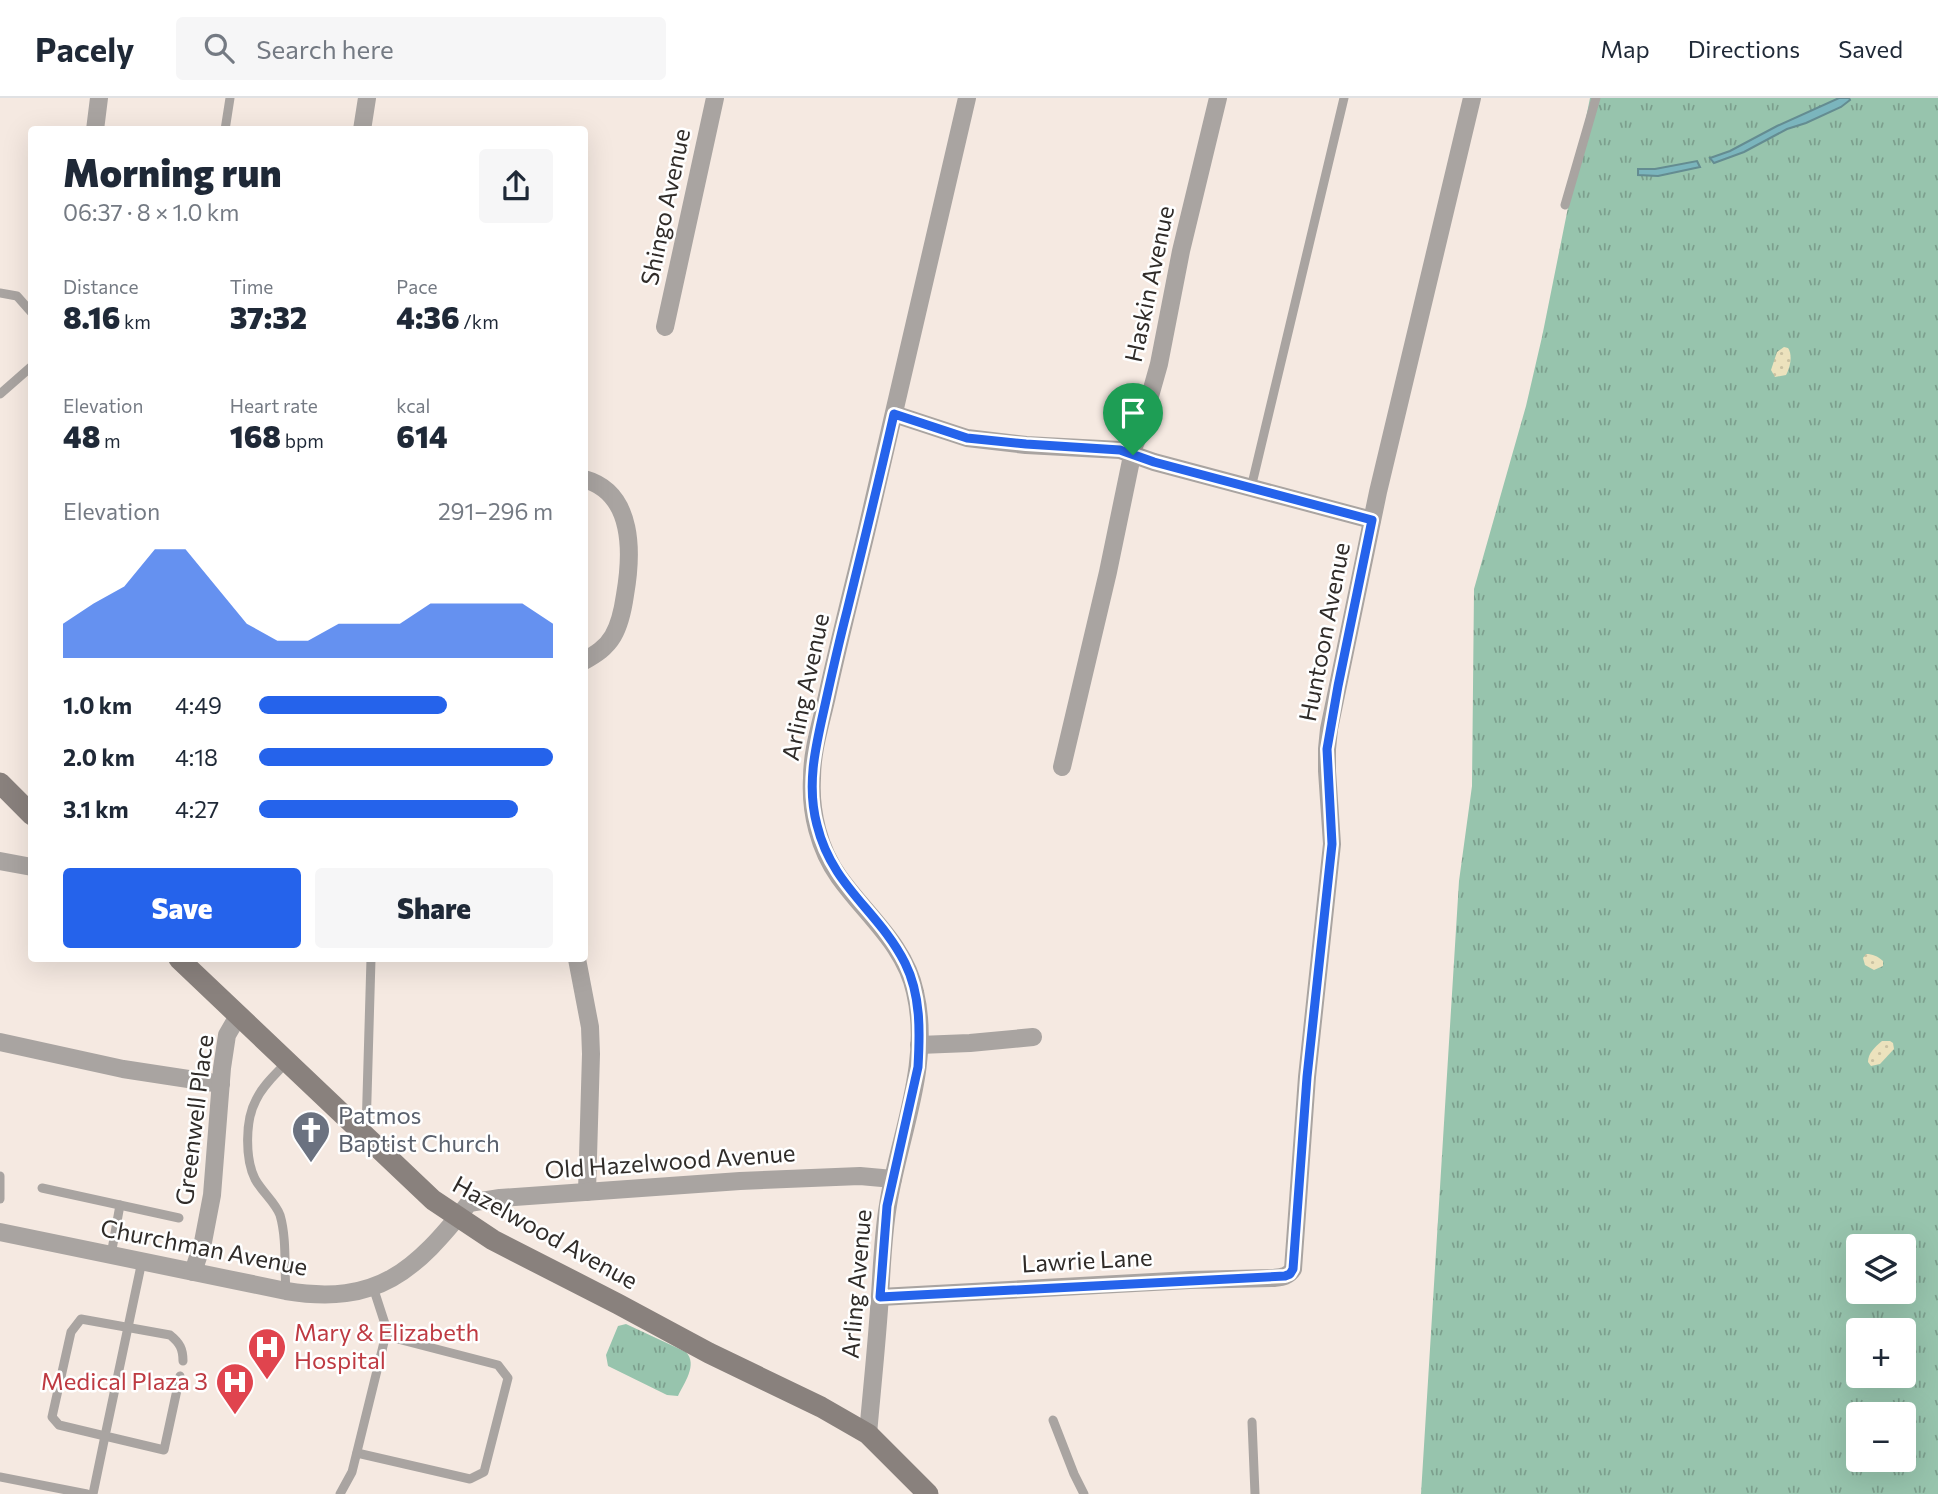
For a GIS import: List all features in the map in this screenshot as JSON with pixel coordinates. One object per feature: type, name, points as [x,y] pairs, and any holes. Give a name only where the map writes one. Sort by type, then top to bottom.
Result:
[{"type":"street","points":[[96,126],[99,98]]},
{"type":"street","points":[[363,126],[367,98]]},
{"type":"street","name":"Shingo Avenue","points":[[665,327],[715,98]]},
{"type":"street","name":"Arling Avenue","points":[[867,1434],[887,1206],[918,1067],[916,994],[905,963],[891,941],[838,876],[829,860],[816,824],[811,778],[835,660],[967,98]]},
{"type":"street","name":"Haskin Avenue","points":[[1062,767],[1218,98]]},
{"type":"street","name":"Huntoon Avenue","points":[[1293,1269],[1307,1077],[1332,844],[1327,749],[1372,520],[1472,98]]},
{"type":"street","points":[[894,414],[967,438],[1120,450],[1154,462],[1372,520]]},
{"type":"street","points":[[588,481],[603,489],[618,506],[627,528],[630,554],[623,609],[617,628],[606,646],[588,658]]},
{"type":"street","points":[[0,783],[28,811]]},
{"type":"street","points":[[0,860],[28,866]]},
{"type":"street","name":"Hazelwood Avenue","points":[[182,962],[433,1200],[457,1218],[709,1353],[821,1407],[867,1434],[928,1494]]},
{"type":"street","points":[[578,962],[590,1027],[587,1192]]},
{"type":"street","name":"Greenwell Place","points":[[193,1272],[203,1242],[212,1195],[227,1035],[238,1016]]},
{"type":"street","points":[[919,1045],[970,1044],[1032,1037]]},
{"type":"street","points":[[0,1042],[122,1069],[221,1084]]},
{"type":"street","name":"Old Hazelwood Avenue","points":[[457,1218],[469,1203],[500,1198],[740,1181],[860,1176],[893,1179]]},
{"type":"street","name":"Churchman Avenue","points":[[0,1232],[286,1291],[344,1294],[373,1287],[394,1277],[415,1262],[457,1218]]},
{"type":"street","name":"Lawrie Lane","points":[[880,1297],[1273,1278],[1290,1274],[1293,1269]]},
{"type":"lane","points":[[226,126],[230,98]]},
{"type":"lane","points":[[1251,488],[1344,98]]},
{"type":"lane","points":[[1565,205],[1596,98]]},
{"type":"lane","points":[[0,293],[17,296],[28,308]]},
{"type":"lane","points":[[0,394],[28,370]]},
{"type":"lane","points":[[366,1137],[371,962]]},
{"type":"lane","points":[[286,1291],[283,1230],[279,1212],[256,1181],[249,1165],[247,1145],[254,1102],[262,1089],[287,1062]]},
{"type":"lane","points":[[0,1176],[0,1199]]},
{"type":"lane","points":[[42,1188],[179,1218]]},
{"type":"lane","points":[[111,1255],[120,1205]]},
{"type":"lane","points":[[93,1494],[142,1262]]},
{"type":"lane","points":[[340,1494],[352,1472],[387,1330],[373,1287]]},
{"type":"lane","points":[[180,1377],[164,1450],[59,1425],[52,1417],[71,1332],[81,1319],[170,1335],[183,1351],[183,1361]]},
{"type":"lane","points":[[357,1452],[470,1479],[484,1472],[508,1378],[498,1365],[386,1336]]},
{"type":"lane","points":[[1053,1420],[1084,1494]]},
{"type":"lane","points":[[1252,1422],[1255,1494]]},
{"type":"lane","points":[[0,1477],[87,1494]]},
{"type":"green space","points":[[1590,98],[1938,98],[1938,1494],[1421,1494],[1459,881],[1472,786],[1474,589],[1526,406]]},
{"type":"green space","points":[[626,1324],[686,1352],[691,1363],[678,1396],[667,1395],[608,1366],[606,1355],[618,1326]]},
{"type":"sand","points":[[1784,347],[1788,348],[1790,354],[1789,369],[1786,375],[1775,377],[1771,370],[1777,352]]},
{"type":"sand","points":[[1866,954],[1879,958],[1883,961],[1883,966],[1874,970],[1865,965],[1863,958]]},
{"type":"sand","points":[[1882,1041],[1893,1043],[1894,1049],[1880,1064],[1871,1066],[1868,1062],[1869,1056]]},
{"type":"water","points":[[1839,98],[1850,100],[1841,107],[1787,129],[1744,152],[1714,163],[1710,158],[1730,151]]},
{"type":"water","points":[[1697,161],[1700,167],[1658,176],[1638,175],[1638,169],[1655,169]]},
{"type":"place","name":"Patmos Baptist Church","points":[[311,1164]]},
{"type":"place","name":"Mary & Elizabeth Hospital","points":[[267,1381]]},
{"type":"place","name":"Medical Plaza 3","points":[[235,1416]]},
{"type":"route","points":[[894,414],[967,438],[1120,450],[1133,455],[1372,520],[1329,729],[1327,771],[1332,844],[1307,1077],[1293,1269],[1290,1274],[1273,1278],[880,1297],[887,1206],[918,1067],[916,994],[911,976],[898,950],[838,876],[829,860],[816,824],[811,778],[838,647],[894,414]]}]
